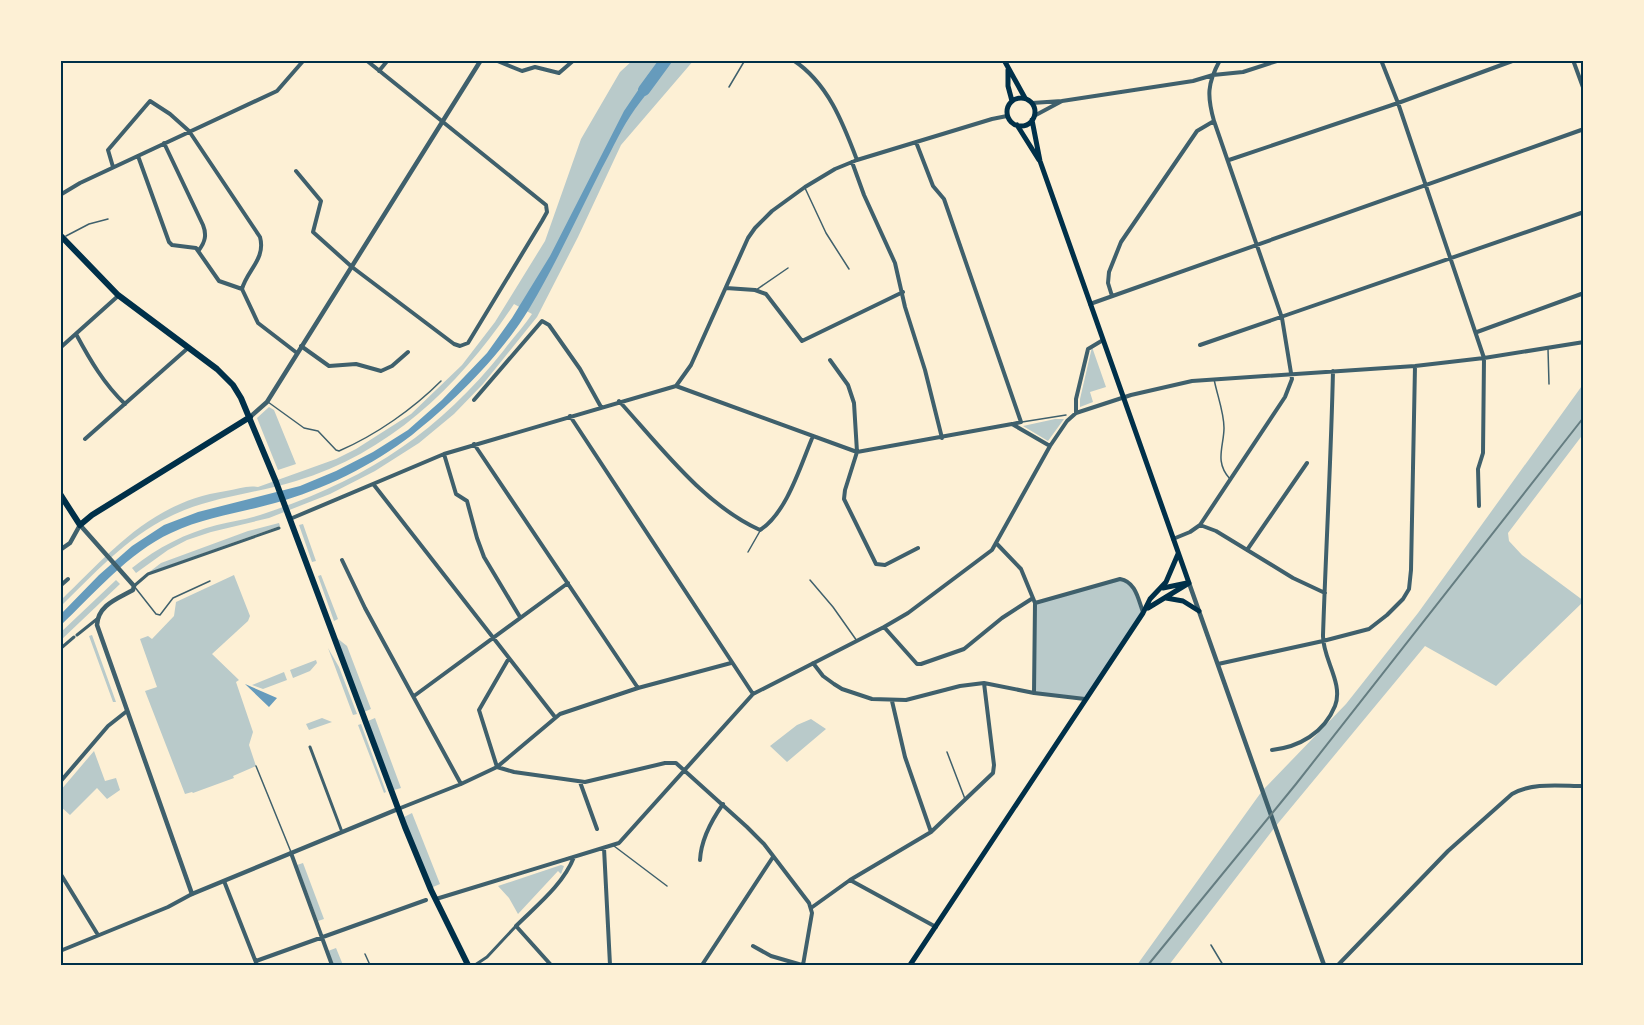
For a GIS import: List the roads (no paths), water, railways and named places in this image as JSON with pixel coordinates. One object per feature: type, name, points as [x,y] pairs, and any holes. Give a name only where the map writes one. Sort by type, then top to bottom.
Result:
[{"type":"main road","points":[[1004,60],[1025,98],[1032,103],[1040,161],[1189,583]]},
{"type":"main road","points":[[1008,68],[1008,86],[1012,101]]},
{"type":"main road","points":[[1025,98],[1012,101],[1007,108],[1007,117],[1017,125],[1040,161]]},
{"type":"main road","points":[[1017,125],[1026,125],[1033,118]]},
{"type":"main road","points":[[61,236],[118,295],[189,347],[233,385],[250,417],[276,482],[398,809],[436,899],[468,965]]},
{"type":"main road","points":[[60,494],[80,525],[92,515],[250,417]]},
{"type":"main road","points":[[1163,588],[1178,554]]},
{"type":"main road","points":[[1144,612],[1150,598],[1163,588],[1189,583]]},
{"type":"main road","points":[[910,965],[1144,612],[1153,603],[1189,583]]},
{"type":"main road","points":[[1164,598],[1183,601],[1199,611]]},
{"type":"street","points":[[60,195],[71,187],[276,91],[304,60]]},
{"type":"street","points":[[296,171],[321,201],[313,232],[352,267],[460,346],[468,343],[542,221],[547,212],[546,205],[366,60]]},
{"type":"street","points":[[379,72],[388,60]]},
{"type":"street","points":[[250,417],[267,402],[481,60]]},
{"type":"street","points":[[495,60],[522,71],[535,67],[557,74],[574,60]]},
{"type":"street","points":[[793,60],[813,76],[828,96],[845,128],[857,160]]},
{"type":"street","points":[[1173,539],[1200,525],[1288,390],[1292,374],[1282,318],[1214,121],[1208,95],[1220,60]]},
{"type":"street","points":[[1032,103],[1062,101],[1193,81],[1213,75],[1243,72],[1280,60]]},
{"type":"street","points":[[1381,60],[1427,186],[1484,358],[1483,453],[1478,469],[1479,506]]},
{"type":"street","points":[[1229,160],[1398,103],[1515,60]]},
{"type":"street","points":[[1573,60],[1584,90]]},
{"type":"street","points":[[113,167],[108,150],[150,101],[170,114],[189,131],[260,237],[262,244],[260,255],[243,289]]},
{"type":"street","points":[[1033,118],[1062,101]]},
{"type":"street","points":[[676,386],[690,365],[748,238],[754,228],[772,211],[835,169],[857,160],[992,119],[1007,117]]},
{"type":"street","points":[[1112,296],[1108,283],[1109,272],[1122,242],[1197,130],[1214,121]]},
{"type":"street","points":[[1090,304],[1584,129]]},
{"type":"street","points":[[289,520],[444,454],[676,386],[857,452],[1021,422],[944,199],[933,186],[916,142]]},
{"type":"street","points":[[164,143],[205,231],[204,244],[199,250]]},
{"type":"street","points":[[138,156],[169,242],[191,246],[199,250],[219,281],[243,289],[258,323],[297,353]]},
{"type":"street","points":[[852,162],[864,195],[895,262],[942,438]]},
{"type":"street","points":[[1200,345],[1584,212]]},
{"type":"street","points":[[726,288],[755,290],[770,298],[802,341],[903,292]]},
{"type":"street","points":[[1477,332],[1584,294]]},
{"type":"street","points":[[60,348],[118,295]]},
{"type":"street","points":[[474,400],[542,321],[549,325],[580,369],[601,407]]},
{"type":"street","points":[[76,334],[93,366],[112,392],[125,404]]},
{"type":"street","points":[[1077,413],[1076,399],[1088,349],[1103,340]]},
{"type":"street","points":[[436,899],[613,845],[624,839],[753,694],[908,613],[986,556],[997,544],[1050,446],[1066,421],[1077,413],[1123,397],[1176,384],[1214,379],[1415,366],[1584,342]]},
{"type":"street","points":[[301,346],[329,366],[356,364],[381,371],[392,366],[408,352]]},
{"type":"street","points":[[85,439],[189,347]]},
{"type":"street","points":[[830,360],[853,396],[857,452],[844,497],[863,535],[873,562],[885,565],[918,548]]},
{"type":"street","points":[[1218,664],[1323,642],[1369,629],[1397,606],[1409,589],[1414,484],[1415,366]]},
{"type":"street","points":[[1272,750],[1288,748],[1306,741],[1322,726],[1335,707],[1337,698],[1336,685],[1323,642],[1333,371]]},
{"type":"street","points":[[619,401],[708,495],[725,509],[760,530],[769,524],[782,506],[813,436]]},
{"type":"street","points":[[570,416],[753,694]]},
{"type":"street","points":[[1012,424],[1050,446]]},
{"type":"street","points":[[474,444],[638,688]]},
{"type":"street","points":[[444,454],[456,494],[467,501],[484,557],[520,617]]},
{"type":"street","points":[[1247,550],[1307,463]]},
{"type":"street","points":[[374,485],[555,717]]},
{"type":"street","points":[[60,550],[70,543],[80,525],[134,586]]},
{"type":"street","points":[[1200,525],[1216,531],[1293,578],[1325,594]]},
{"type":"street","points":[[60,648],[97,619],[105,606],[133,590],[134,586],[148,574],[279,528]]},
{"type":"street","points":[[997,544],[1021,569],[1034,600],[1034,693]]},
{"type":"street","points":[[342,560],[365,608],[461,784]]},
{"type":"street","points":[[60,586],[68,579]]},
{"type":"street","points":[[884,627],[917,664],[921,664],[964,649],[1002,618],[1034,600],[1120,579],[1132,586],[1144,612]]},
{"type":"street","points":[[414,696],[568,583]]},
{"type":"street","points":[[1189,583],[1324,965]]},
{"type":"street","points":[[97,619],[101,639],[192,894]]},
{"type":"street","points":[[497,767],[479,710],[510,658]]},
{"type":"street","points":[[60,951],[497,767],[555,717],[569,710],[638,688],[731,663]]},
{"type":"street","points":[[813,663],[823,676],[842,689],[872,699],[906,700],[960,686],[984,683],[1034,693],[1085,699]]},
{"type":"street","points":[[753,946],[771,956],[802,965],[811,908],[850,880],[931,832],[994,769],[984,683]]},
{"type":"street","points":[[892,701],[905,757],[931,832]]},
{"type":"street","points":[[60,782],[108,726],[127,711]]},
{"type":"street","points":[[310,747],[342,832]]},
{"type":"street","points":[[497,767],[514,772],[591,782],[665,763],[676,763],[753,833],[811,908]]},
{"type":"street","points":[[580,782],[597,829]]},
{"type":"street","points":[[1338,965],[1448,850],[1512,794],[1522,788],[1535,786],[1584,786]]},
{"type":"street","points":[[700,860],[701,847],[723,804]]},
{"type":"street","points":[[603,848],[610,965]]},
{"type":"street","points":[[291,852],[332,965]]},
{"type":"street","points":[[475,965],[487,957],[568,871],[574,857]]},
{"type":"street","points":[[702,965],[773,857]]},
{"type":"street","points":[[60,873],[98,935]]},
{"type":"street","points":[[850,880],[936,927]]},
{"type":"street","points":[[224,881],[257,963],[426,900]]},
{"type":"street","points":[[516,926],[551,965]]},
{"type":"lane","points":[[729,87],[745,60]]},
{"type":"lane","points":[[805,187],[826,233],[849,269]]},
{"type":"lane","points":[[61,236],[108,219]]},
{"type":"lane","points":[[755,290],[788,268]]},
{"type":"lane","points":[[1548,348],[1549,384]]},
{"type":"lane","points":[[1214,379],[1224,427],[1220,446],[1222,465],[1224,472],[1231,480]]},
{"type":"lane","points":[[267,402],[304,428],[318,431],[336,450],[339,450],[391,421],[441,381]]},
{"type":"lane","points":[[1021,422],[1066,415]]},
{"type":"lane","points":[[748,552],[760,530]]},
{"type":"lane","points":[[810,580],[857,641]]},
{"type":"lane","points":[[134,586],[156,614],[160,615],[173,598],[210,581]]},
{"type":"lane","points":[[947,752],[965,800]]},
{"type":"lane","points":[[256,766],[291,852]]},
{"type":"lane","points":[[613,845],[667,886]]},
{"type":"lane","points":[[1211,945],[1223,965]]},
{"type":"lane","points":[[365,954],[369,965]]},
{"type":"water","points":[[649,74],[657,80],[622,130],[529,309],[491,360],[444,408],[397,446],[329,484],[293,498],[196,523],[156,541],[112,575],[60,626],[60,615],[99,575],[132,546],[164,525],[198,512],[300,486],[336,471],[408,430],[442,400],[487,353],[512,318],[550,256],[624,111]]},
{"type":"water","points":[[245,684],[277,698],[269,707]]},
{"type":"waterway","points":[[644,90],[666,60]]},
{"type":"railway","points":[[1148,965],[1296,784],[1584,417]]}]
